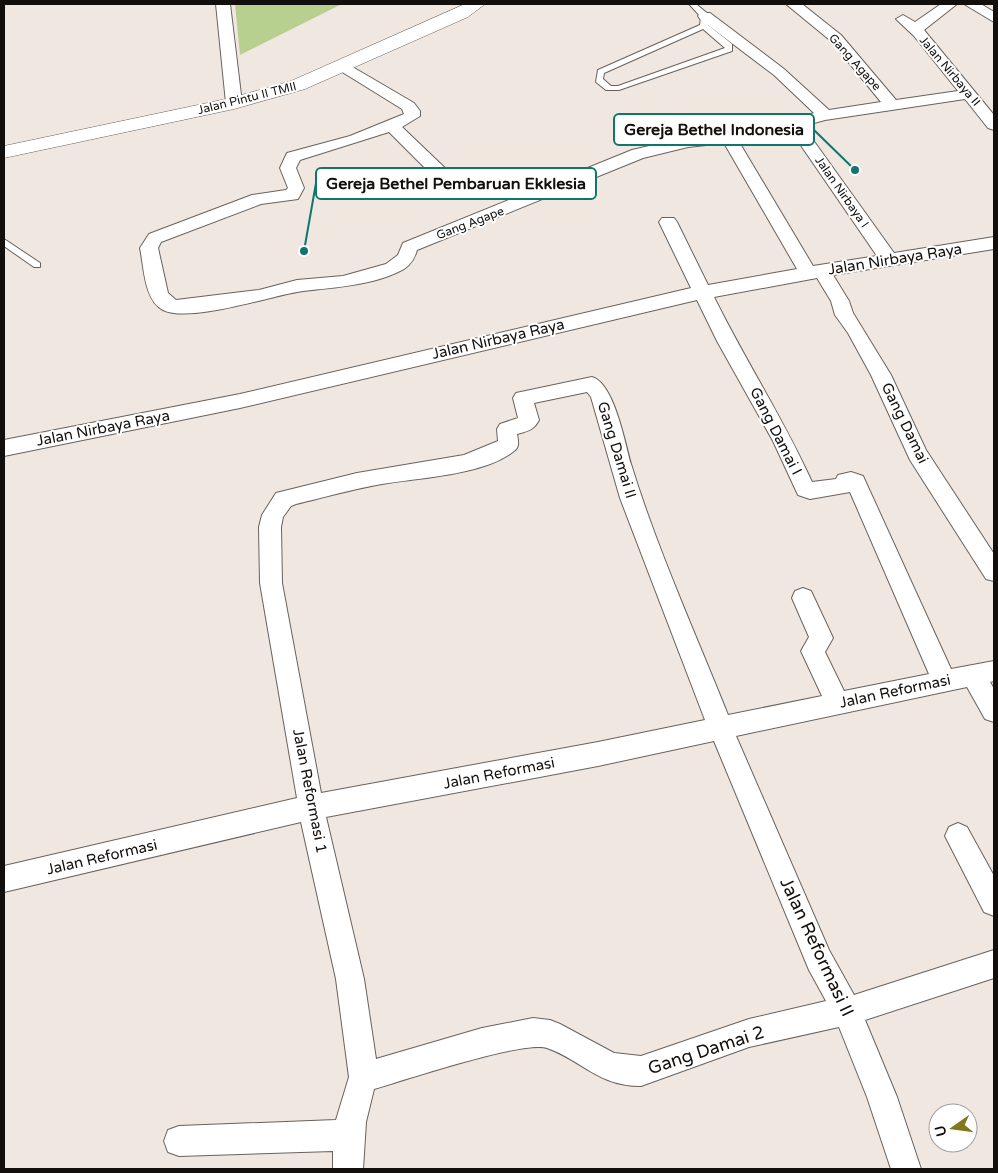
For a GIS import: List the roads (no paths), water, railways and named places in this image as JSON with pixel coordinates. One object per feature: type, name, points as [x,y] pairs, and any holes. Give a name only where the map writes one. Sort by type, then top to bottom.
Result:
[{"type":"street","points":[[223,4],[234,103]]},
{"type":"street","name":"Jalan Pintu II TMII","points":[[4,152],[234,103],[298,85],[344,67],[462,13],[476,4]]},
{"type":"street","name":"Gang Agape","points":[[793,4],[836,38],[892,105]]},
{"type":"street","name":"Jalan Nirbaya II","points":[[950,4],[909,24],[994,125]]},
{"type":"street","points":[[971,4],[994,18]]},
{"type":"street","points":[[704,21],[779,72],[825,115]]},
{"type":"street","points":[[344,67],[411,109],[412,116],[392,126],[440,173]]},
{"type":"street","name":"Gang Agape","points":[[392,126],[356,139],[293,157],[288,168],[296,188],[292,195],[258,200],[172,230],[156,238],[149,248],[159,296],[169,305],[179,308],[259,296],[297,286],[343,282],[392,268],[406,258],[409,247],[523,202],[628,157],[688,142],[767,134],[825,115],[969,94]]},
{"type":"street","name":"Jalan Nirbaya I","points":[[794,124],[890,261]]},
{"type":"street","points":[[730,138],[815,272]]},
{"type":"street","points":[[668,222],[702,292]]},
{"type":"street","name":"Jalan Nirbaya Raya","points":[[4,448],[240,401],[702,292],[994,243]]},
{"type":"street","name":"Gang Damai","points":[[815,272],[840,301],[844,315],[855,329],[881,375],[917,454],[994,572]]},
{"type":"street","name":"Gang Damai I","points":[[702,292],[726,341],[783,440],[805,488],[810,491],[843,486],[845,481],[849,480],[856,482],[944,680]]},
{"type":"street","name":"Gang Damai II","points":[[279,505],[284,499],[341,484],[465,462],[499,451],[508,445],[507,429],[525,424],[529,420],[522,398],[592,384],[600,395],[605,408],[631,498],[720,727]]},
{"type":"street","name":"Jalan Reformasi 1","points":[[279,505],[270,527],[271,583],[278,631],[311,807],[350,979],[364,1077]]},
{"type":"street","points":[[803,598],[821,638],[813,651],[837,703]]},
{"type":"street","points":[[984,673],[994,712]]},
{"type":"street","name":"Jalan Reformasi","points":[[4,878],[311,807],[598,754],[984,673]]},
{"type":"street","name":"Jalan Reformasi II","points":[[720,727],[819,960],[847,1011],[882,1098],[906,1169]]},
{"type":"street","points":[[958,836],[994,902]]},
{"type":"street","name":"Gang Damai 2","points":[[364,1077],[482,1043],[533,1032],[550,1034],[610,1067],[627,1071],[641,1071],[664,1061],[714,1047],[749,1034],[847,1011],[992,969]]},
{"type":"street","points":[[348,1169],[348,1135],[352,1110],[364,1077]]},
{"type":"street","points":[[179,1141],[348,1135]]},
{"type":"lane","points":[[692,4],[704,21],[729,46],[729,49],[619,88],[609,88],[599,80],[601,72],[704,21]]},
{"type":"lane","points":[[4,242],[37,265]]},
{"type":"place","name":"Gereja Bethel Indonesia","points":[[855,170]]},
{"type":"place","name":"Gereja Bethel Pembaruan Ekklesia","points":[[304,251]]}]
